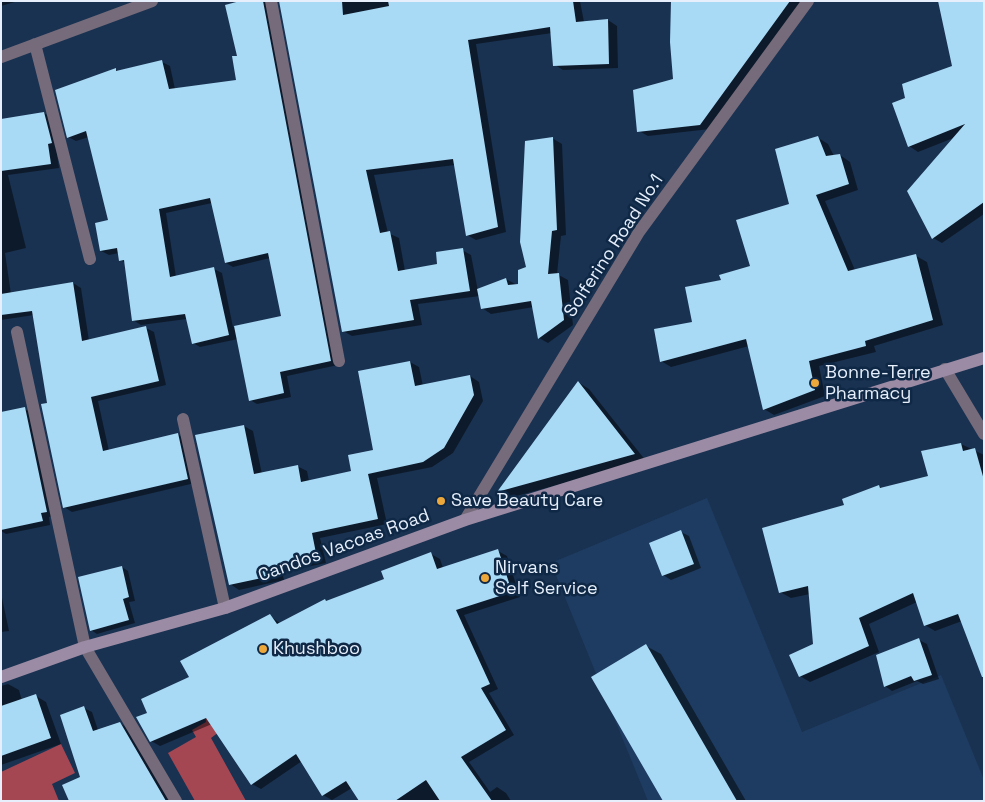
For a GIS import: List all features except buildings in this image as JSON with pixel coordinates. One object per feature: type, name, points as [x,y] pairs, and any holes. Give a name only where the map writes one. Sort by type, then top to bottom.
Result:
[{"type":"main road","name":"Candos Vacoas Road","points":[[1,676],[85,648],[225,608],[466,520],[984,358]]},
{"type":"street","points":[[1,57],[152,1]]},
{"type":"street","points":[[270,1],[339,362]]},
{"type":"street","name":"Solferino Road No.1","points":[[466,520],[639,232],[808,1]]},
{"type":"street","points":[[35,44],[90,259]]},
{"type":"street","points":[[17,332],[85,648],[176,801]]},
{"type":"street","points":[[945,369],[984,434]]},
{"type":"street","points":[[183,419],[225,608]]},
{"type":"shaded area","points":[[707,498],[802,732],[941,675],[984,780],[984,801],[648,801],[551,563]]},
{"type":"shaded area","points":[[204,706],[248,710],[211,738],[246,801],[195,801],[168,753],[196,737],[192,730],[206,722]]},
{"type":"shaded area","points":[[61,744],[75,773],[52,784],[59,801],[1,801],[1,772]]},
{"type":"place","name":"Bonne-Terre Pharmacy","points":[[815,383]]},
{"type":"place","name":"Save Beauty Care","points":[[441,501]]},
{"type":"place","name":"Nirvans Self Service","points":[[485,578]]},
{"type":"place","name":"Khushboo","points":[[263,649]]}]
